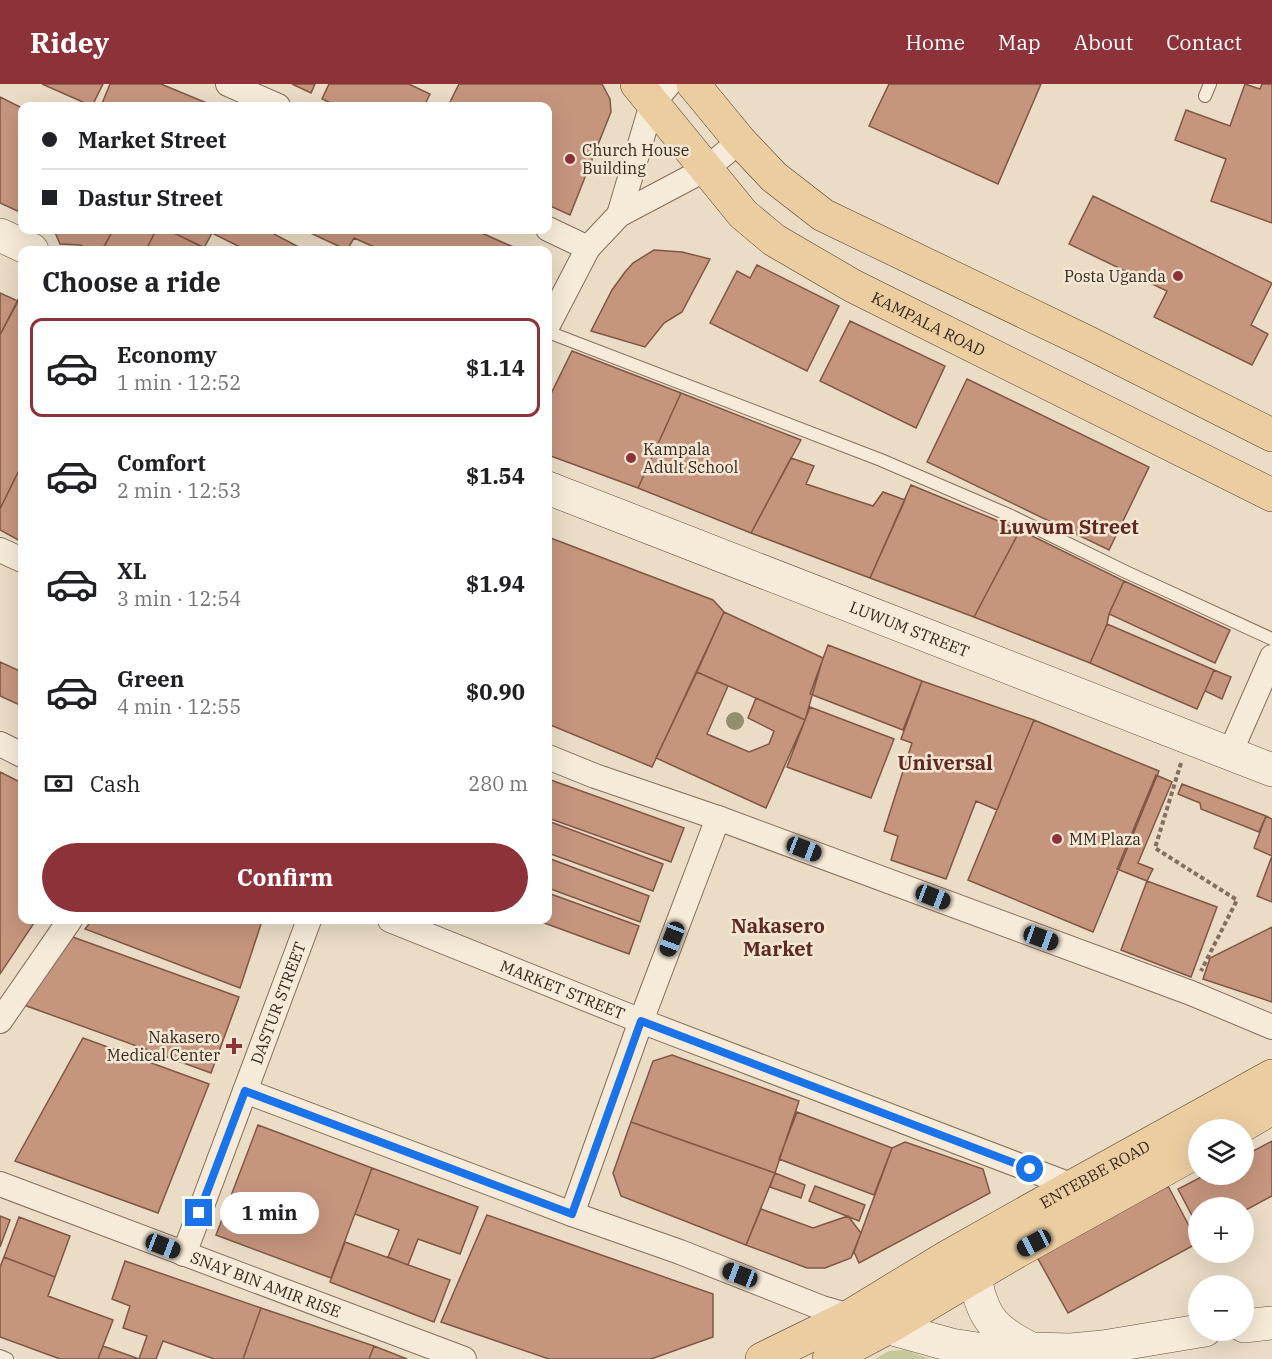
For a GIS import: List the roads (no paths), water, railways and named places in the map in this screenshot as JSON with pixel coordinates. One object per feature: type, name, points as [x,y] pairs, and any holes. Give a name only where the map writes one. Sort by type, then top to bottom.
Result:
[{"type":"main road","points":[[693,84],[740,141],[774,177],[824,215],[1085,341],[1272,435]]},
{"type":"main road","name":"KAMPALA ROAD","points":[[652,91],[706,169],[743,214],[774,240],[805,260],[900,310],[1272,495]]},
{"type":"main road","points":[[0,235],[23,246]]},
{"type":"main road","name":"LUWUM STREET","points":[[552,490],[1272,770]]},
{"type":"main road","name":"ENTEBBE ROAD","points":[[762,1359],[850,1316],[947,1257],[1272,1076]]},
{"type":"main road","points":[[1254,1119],[1272,1108]]},
{"type":"main road","name":"ENTEBBE ROAD","points":[[829,1359],[1188,1157]]},
{"type":"main road","points":[[975,1278],[980,1303],[988,1317],[1022,1352]]},
{"type":"main road","points":[[850,1316],[951,1345],[1022,1352],[1071,1350],[1102,1353],[1188,1334]]},
{"type":"main road","points":[[1254,1325],[1272,1323]]},
{"type":"street","points":[[228,84],[269,102]]},
{"type":"street","points":[[619,215],[652,91]]},
{"type":"street","points":[[552,317],[588,248],[619,215],[706,169],[740,141]]},
{"type":"street","points":[[552,231],[588,248]]},
{"type":"street","points":[[0,550],[18,558]]},
{"type":"street","points":[[1230,753],[1272,657]]},
{"type":"street","points":[[0,744],[18,753]]},
{"type":"street","points":[[552,759],[1191,993],[1272,1028]]},
{"type":"street","points":[[572,1214],[641,1021],[718,818]]},
{"type":"street","points":[[0,1021],[67,924]]},
{"type":"street","name":"DASTUR STREET","points":[[184,1254],[308,924]]},
{"type":"street","name":"MARKET STREET","points":[[400,924],[641,1021],[1073,1186],[1105,1204]]},
{"type":"street","points":[[245,1091],[690,1256],[822,1308],[850,1316]]},
{"type":"street","name":"SNAY BIN AMIR RISE","points":[[0,1184],[464,1359]]},
{"type":"lane","points":[[552,334],[892,464],[1009,515],[1272,639]]},
{"type":"lane","points":[[0,1356],[7,1359]]},
{"type":"place","name":"Church House Building","points":[[570,159]]},
{"type":"place","name":"Posta Uganda","points":[[1178,276]]},
{"type":"place","name":"Kampala Adult School","points":[[631,458]]},
{"type":"place","name":"MM Plaza","points":[[1057,839]]},
{"type":"place","name":"Nakasero Medical Center","points":[[234,1046]]},
{"type":"district","name":"Luwum Street","points":[[1069,527]]},
{"type":"district","name":"Universal","points":[[945,763]]},
{"type":"district","name":"Nakasero Market","points":[[778,938]]}]
